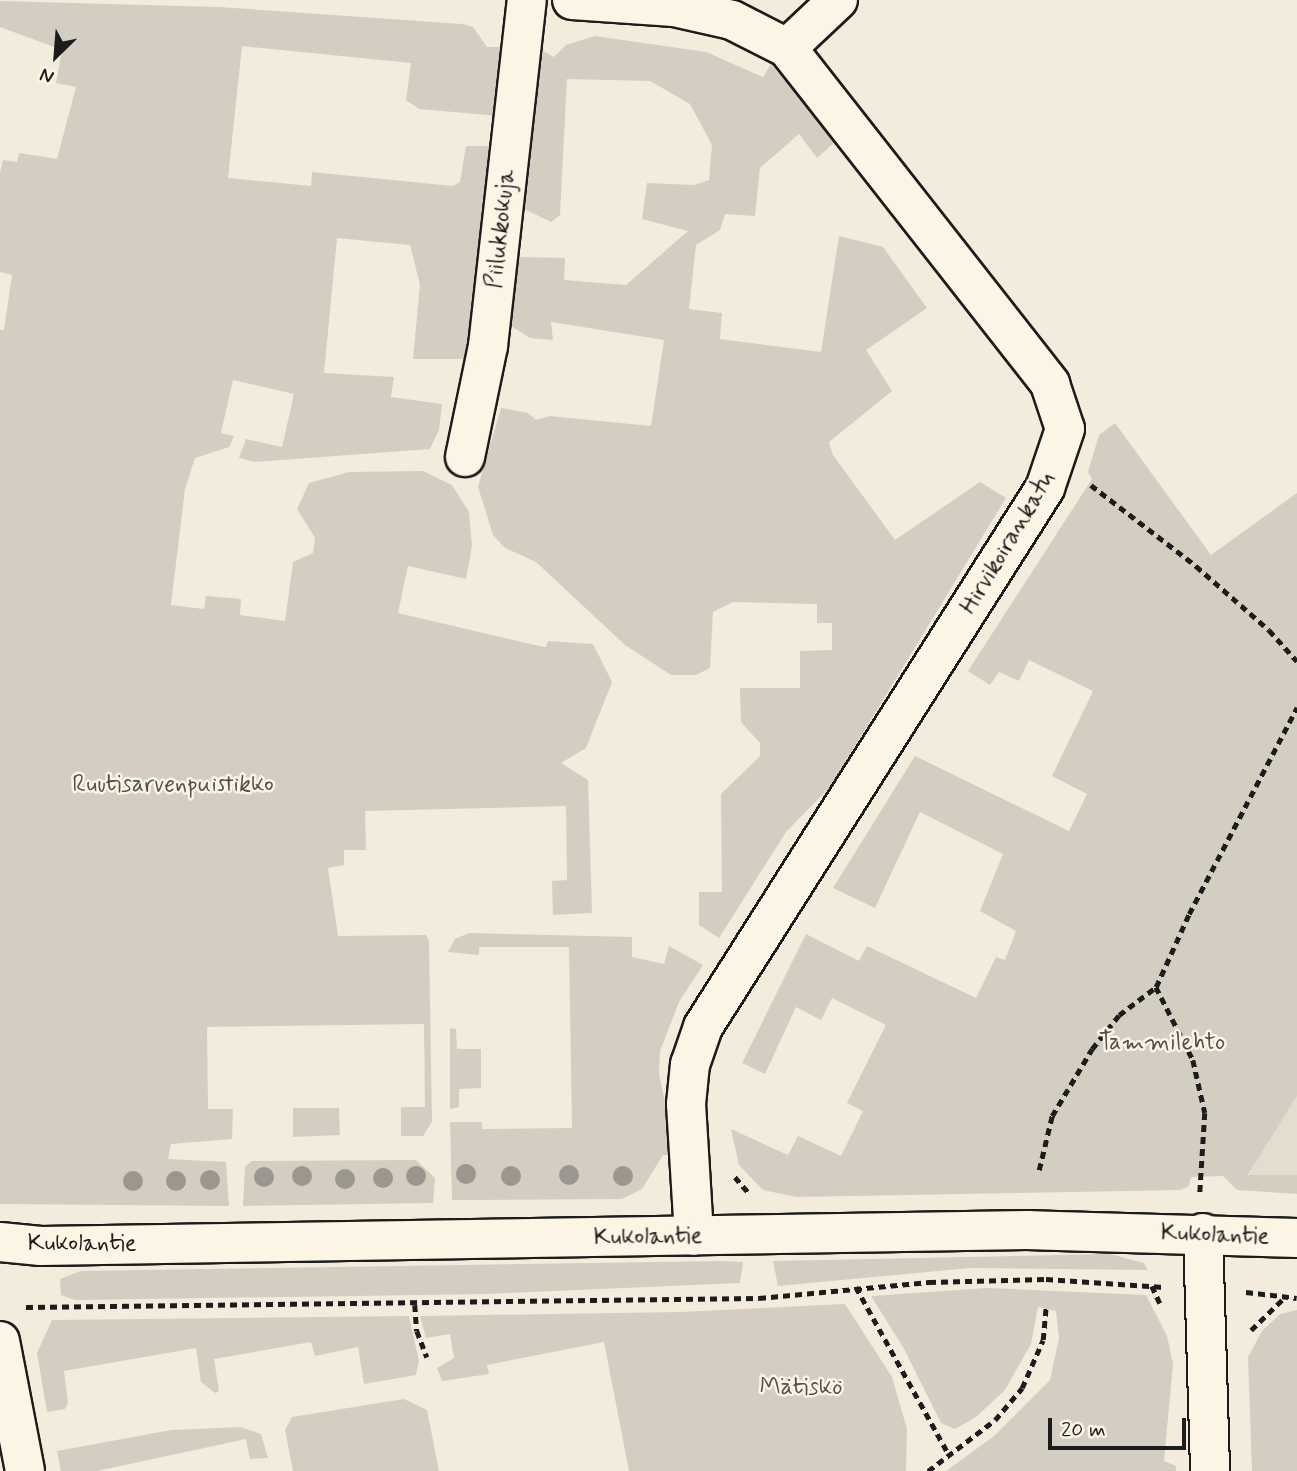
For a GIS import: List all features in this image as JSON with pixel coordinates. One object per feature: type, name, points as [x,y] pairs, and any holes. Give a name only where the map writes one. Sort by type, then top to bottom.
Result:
[{"type":"street","name":"Piilukkokuja","points":[[465,457],[488,346],[527,0]]},
{"type":"street","name":"Hirvikoirankatu","points":[[572,0],[674,7],[732,20],[787,48],[1050,384],[1065,429],[1045,488],[703,1027],[690,1064],[686,1104],[694,1236]]},
{"type":"street","points":[[787,48],[838,0]]},
{"type":"street","points":[[1201,1215],[1210,1471]]},
{"type":"street","name":"Kukolantie","points":[[0,1242],[41,1246],[694,1236],[1201,1215],[1297,1238]]},
{"type":"street","points":[[6,1324],[25,1471]]},
{"type":"path","points":[[1057,459],[1196,566],[1269,630],[1297,662]]},
{"type":"path","points":[[1039,1170],[1052,1116],[1092,1049],[1119,1015],[1156,987],[1189,914],[1297,707]]},
{"type":"path","points":[[1156,987],[1193,1060],[1205,1113],[1201,1215]]},
{"type":"path","points":[[733,1173],[758,1202]]},
{"type":"path","points":[[6,1324],[415,1305],[759,1298],[856,1287],[1046,1279],[1203,1289]]},
{"type":"path","points":[[856,1287],[948,1453]]},
{"type":"path","points":[[415,1305],[417,1331],[427,1357]]},
{"type":"path","points":[[928,1471],[948,1453],[995,1420],[1022,1388],[1043,1340],[1046,1306]]},
{"type":"shaded area","points":[[1297,1096],[1297,1175],[1248,1176],[1258,1159]]},
{"type":"green space","name":"Ruutisarvenpuistikko","points":[[0,1],[219,7],[462,24],[473,27],[487,47],[503,47],[499,116],[419,109],[406,100],[411,63],[242,46],[228,178],[311,186],[312,172],[453,186],[460,182],[466,146],[495,146],[470,359],[413,359],[420,285],[410,245],[337,238],[324,373],[394,377],[391,397],[442,404],[439,430],[430,449],[254,462],[239,458],[246,439],[282,447],[294,394],[233,380],[221,433],[234,436],[229,447],[195,458],[185,489],[171,605],[204,609],[206,596],[241,599],[240,615],[285,621],[293,562],[313,553],[315,538],[297,509],[309,483],[349,472],[423,471],[452,485],[469,512],[472,546],[466,579],[408,566],[398,613],[539,646],[546,647],[548,641],[593,644],[612,682],[586,748],[561,763],[588,780],[592,913],[553,915],[552,881],[567,880],[566,806],[365,811],[366,850],[344,850],[344,865],[328,868],[338,936],[426,935],[429,941],[432,1122],[423,1136],[401,1136],[401,1107],[425,1107],[424,1024],[207,1027],[208,1109],[233,1109],[232,1139],[171,1144],[168,1159],[226,1162],[229,1206],[0,1204],[0,330],[4,330],[12,275],[0,272],[0,173],[3,160],[17,162],[19,153],[57,159],[76,87],[56,83],[62,50],[0,27]]},
{"type":"green space","points":[[595,36],[706,52],[763,77],[771,64],[835,142],[817,158],[799,134],[760,168],[755,216],[725,214],[720,230],[696,245],[689,309],[722,313],[720,339],[821,352],[839,236],[883,247],[927,308],[866,350],[892,391],[829,442],[833,455],[895,540],[980,482],[1006,498],[830,787],[786,832],[719,938],[699,925],[699,892],[722,892],[721,794],[760,756],[760,743],[741,722],[740,688],[800,688],[800,651],[832,650],[832,623],[817,623],[817,604],[733,602],[713,612],[710,668],[696,675],[671,675],[625,645],[536,562],[505,548],[493,535],[478,487],[501,408],[528,413],[536,420],[550,416],[651,426],[664,340],[551,322],[553,340],[530,338],[508,324],[517,257],[565,258],[564,280],[626,285],[688,231],[642,219],[647,183],[694,185],[709,180],[712,145],[690,104],[650,81],[567,79],[560,215],[551,222],[520,207],[543,51],[554,57],[566,45]]},
{"type":"green space","name":"Tammilehto","points":[[1115,423],[1211,555],[1297,493],[1297,1096],[1248,1175],[1297,1175],[1297,1194],[1237,1190],[1223,1176],[1191,1177],[1189,1186],[1180,1190],[796,1197],[763,1190],[739,1165],[731,1129],[788,1155],[798,1136],[841,1156],[863,1111],[847,1103],[886,1025],[832,998],[821,1020],[796,1007],[765,1074],[742,1063],[806,934],[859,961],[867,946],[976,998],[996,957],[1005,960],[1016,931],[980,911],[1003,854],[920,812],[875,908],[833,888],[915,756],[1069,831],[1087,794],[1052,776],[1093,691],[1029,660],[1019,681],[999,672],[990,685],[968,671],[1092,479],[1088,472],[1099,435]]},
{"type":"green space","points":[[469,933],[632,937],[632,957],[664,964],[669,946],[703,965],[679,1002],[660,1051],[659,1074],[677,1156],[663,1155],[642,1189],[622,1199],[452,1200],[450,1122],[482,1122],[482,1129],[572,1128],[569,947],[479,947],[479,955],[448,952],[455,939]]},
{"type":"green space","points":[[450,1028],[456,1029],[457,1049],[481,1049],[481,1088],[459,1089],[459,1107],[450,1109]]},
{"type":"green space","points":[[293,1108],[339,1108],[340,1135],[293,1137]]},
{"type":"green space","points":[[416,1160],[435,1178],[433,1203],[243,1206],[245,1167],[252,1161]]},
{"type":"green space","points":[[1110,1254],[1144,1263],[1148,1270],[970,1268],[778,1286],[773,1261]]},
{"type":"green space","points":[[743,1262],[740,1283],[485,1294],[75,1300],[61,1295],[60,1279],[81,1271]]},
{"type":"green space","points":[[987,1288],[1146,1295],[1167,1336],[1173,1364],[1164,1461],[1176,1466],[1176,1471],[946,1471],[994,1436],[1050,1380],[1059,1338],[1056,1311],[1038,1307],[1031,1344],[1005,1390],[976,1417],[955,1429],[941,1423],[903,1347],[871,1296]]},
{"type":"green space","name":"Mätiskö","points":[[845,1304],[892,1377],[907,1429],[906,1471],[629,1471],[604,1342],[487,1365],[489,1374],[442,1381],[437,1368],[454,1358],[450,1334],[426,1338],[420,1316],[680,1312]]},
{"type":"green space","points":[[1297,1310],[1297,1471],[1252,1471],[1248,1357],[1262,1331],[1280,1314]]},
{"type":"green space","points":[[409,1316],[419,1361],[416,1375],[364,1384],[358,1347],[315,1356],[311,1342],[214,1359],[219,1391],[215,1393],[201,1382],[196,1348],[64,1371],[68,1403],[65,1409],[47,1412],[37,1353],[52,1320]]},
{"type":"green space","points":[[404,1399],[427,1410],[439,1471],[293,1471],[285,1430],[292,1417]]},
{"type":"green space","points":[[240,1427],[261,1434],[268,1458],[250,1459],[246,1439],[97,1471],[61,1471],[57,1451],[171,1430]]}]
